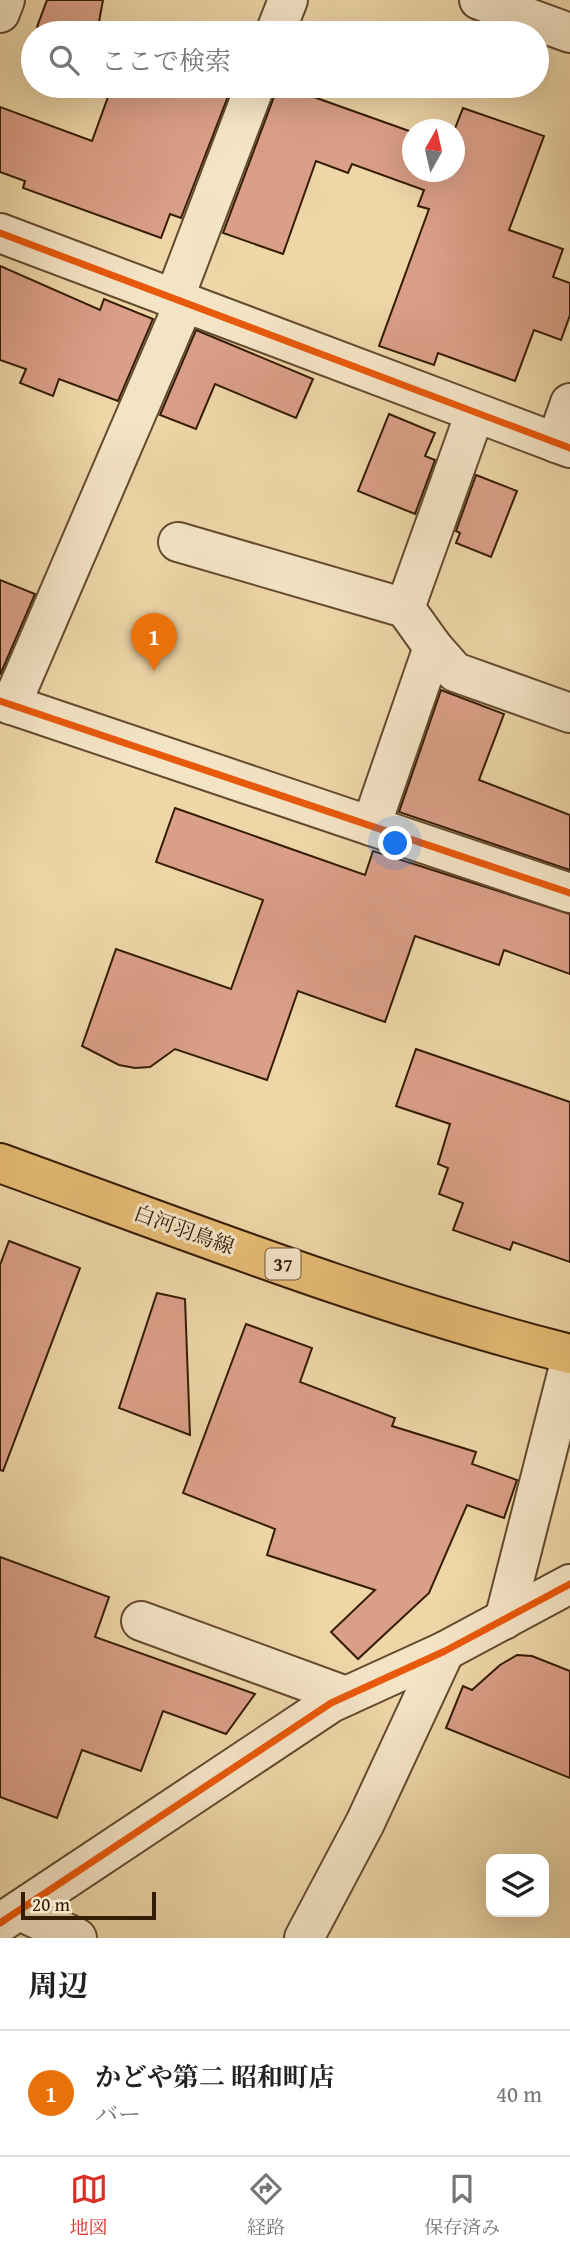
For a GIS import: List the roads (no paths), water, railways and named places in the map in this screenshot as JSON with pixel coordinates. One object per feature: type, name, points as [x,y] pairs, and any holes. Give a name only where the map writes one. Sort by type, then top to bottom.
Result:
[{"type":"main road","name":"白河羽鳥線","points":[[0,1164],[467,1327],[570,1354]]},
{"type":"street","points":[[0,13],[5,0]]},
{"type":"street","points":[[280,21],[288,0]]},
{"type":"street","points":[[479,0],[537,21]]},
{"type":"street","points":[[549,25],[570,33]]},
{"type":"street","points":[[251,98],[179,301],[6,703],[570,893]]},
{"type":"street","points":[[0,233],[563,446],[570,403]]},
{"type":"street","points":[[405,608],[475,413]]},
{"type":"street","points":[[178,542],[405,608],[455,672],[570,713]]},
{"type":"street","points":[[371,827],[433,647]]},
{"type":"street","points":[[504,1620],[570,1362]]},
{"type":"street","points":[[10,1917],[320,1711],[346,1696],[445,1651],[570,1584]]},
{"type":"street","points":[[141,1621],[346,1696]]},
{"type":"street","points":[[304,1938],[365,1822],[445,1651]]},
{"type":"street","points":[[10,1917],[77,1938]]},
{"type":"place","name":"かどや第二 昭和町店","points":[[154,671]]}]
